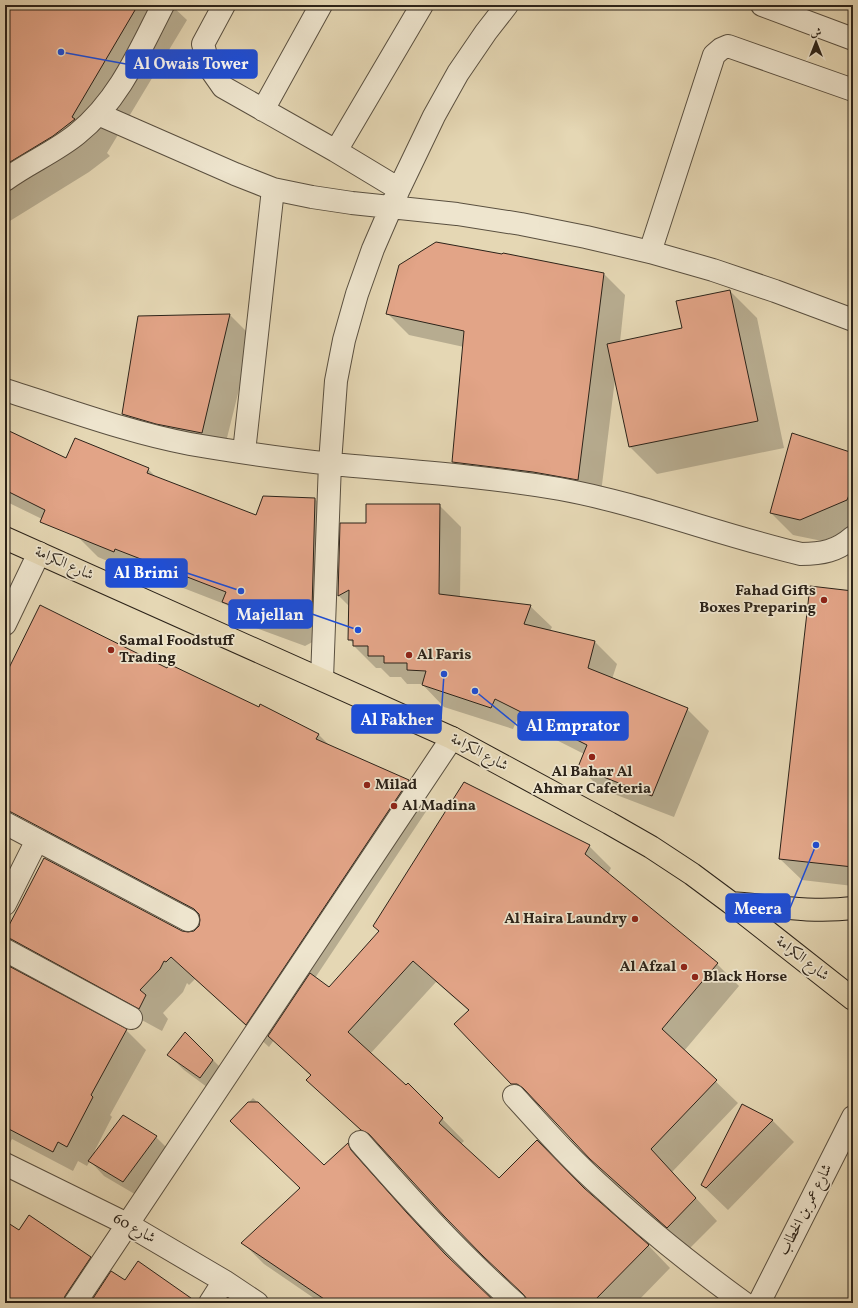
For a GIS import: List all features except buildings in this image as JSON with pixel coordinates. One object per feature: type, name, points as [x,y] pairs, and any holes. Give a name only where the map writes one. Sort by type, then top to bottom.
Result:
[{"type":"main road","name":"شارع الكرامة","points":[[5,538],[452,738],[651,847],[731,902],[853,999]]},
{"type":"main road","points":[[731,902],[807,908],[853,908]]},
{"type":"street","points":[[5,180],[55,150],[78,134],[98,114],[114,95],[128,73],[163,5]]},
{"type":"street","points":[[224,5],[203,44],[209,67],[223,87],[336,151],[395,198]]},
{"type":"street","points":[[263,110],[321,5]]},
{"type":"street","points":[[336,151],[422,5]]},
{"type":"street","points":[[322,679],[330,463],[336,381],[344,340],[357,294],[373,249],[395,198],[434,116],[458,73],[486,32],[507,5]]},
{"type":"street","points":[[762,5],[853,39]]},
{"type":"street","points":[[650,252],[714,55],[721,49],[728,46],[853,90]]},
{"type":"street","points":[[98,114],[235,174],[273,188],[312,197],[352,203],[395,198],[457,214],[521,224],[586,237],[650,252],[713,270],[853,320]]},
{"type":"street","points":[[244,452],[273,188]]},
{"type":"street","points":[[5,390],[132,431],[188,443],[330,463],[479,478],[563,490],[645,510],[801,554],[818,554],[834,549],[853,536]]},
{"type":"street","points":[[5,624],[39,553]]},
{"type":"street","points":[[75,1303],[452,738]]},
{"type":"street","points":[[5,823],[188,920]]},
{"type":"street","points":[[5,904],[38,840]]},
{"type":"street","points":[[5,950],[131,1018]]},
{"type":"street","points":[[514,1096],[557,1144],[603,1189],[652,1232],[703,1273],[744,1303]]},
{"type":"street","name":"شارع عمر بن الخطاب","points":[[759,1303],[853,1118]]},
{"type":"street","points":[[360,1142],[420,1210],[484,1275],[515,1303]]},
{"type":"street","name":"شارع 60","points":[[5,1164],[127,1224],[224,1281],[257,1303]]},
{"type":"street","points":[[210,1303],[224,1281]]},
{"type":"place","name":"Al Owais Tower","points":[[61,52]]},
{"type":"place","name":"Al Brimi","points":[[241,591]]},
{"type":"place","name":"Fahad Gifts Boxes Preparing","points":[[824,600]]},
{"type":"place","name":"Majellan","points":[[358,630]]},
{"type":"place","name":"Samal Foodstuff Trading","points":[[111,650]]},
{"type":"place","name":"Al Faris","points":[[409,655]]},
{"type":"place","name":"Al Fakher","points":[[444,674]]},
{"type":"place","name":"Al Emprator","points":[[475,691]]},
{"type":"place","name":"Al Bahar Al Ahmar Cafeteria","points":[[592,757]]},
{"type":"place","name":"Milad","points":[[367,785]]},
{"type":"place","name":"Al Madina","points":[[394,806]]},
{"type":"place","name":"Meera","points":[[816,845]]},
{"type":"place","name":"Al Haira Laundry","points":[[635,919]]},
{"type":"place","name":"Al Afzal","points":[[684,967]]},
{"type":"place","name":"Black Horse","points":[[695,977]]}]
